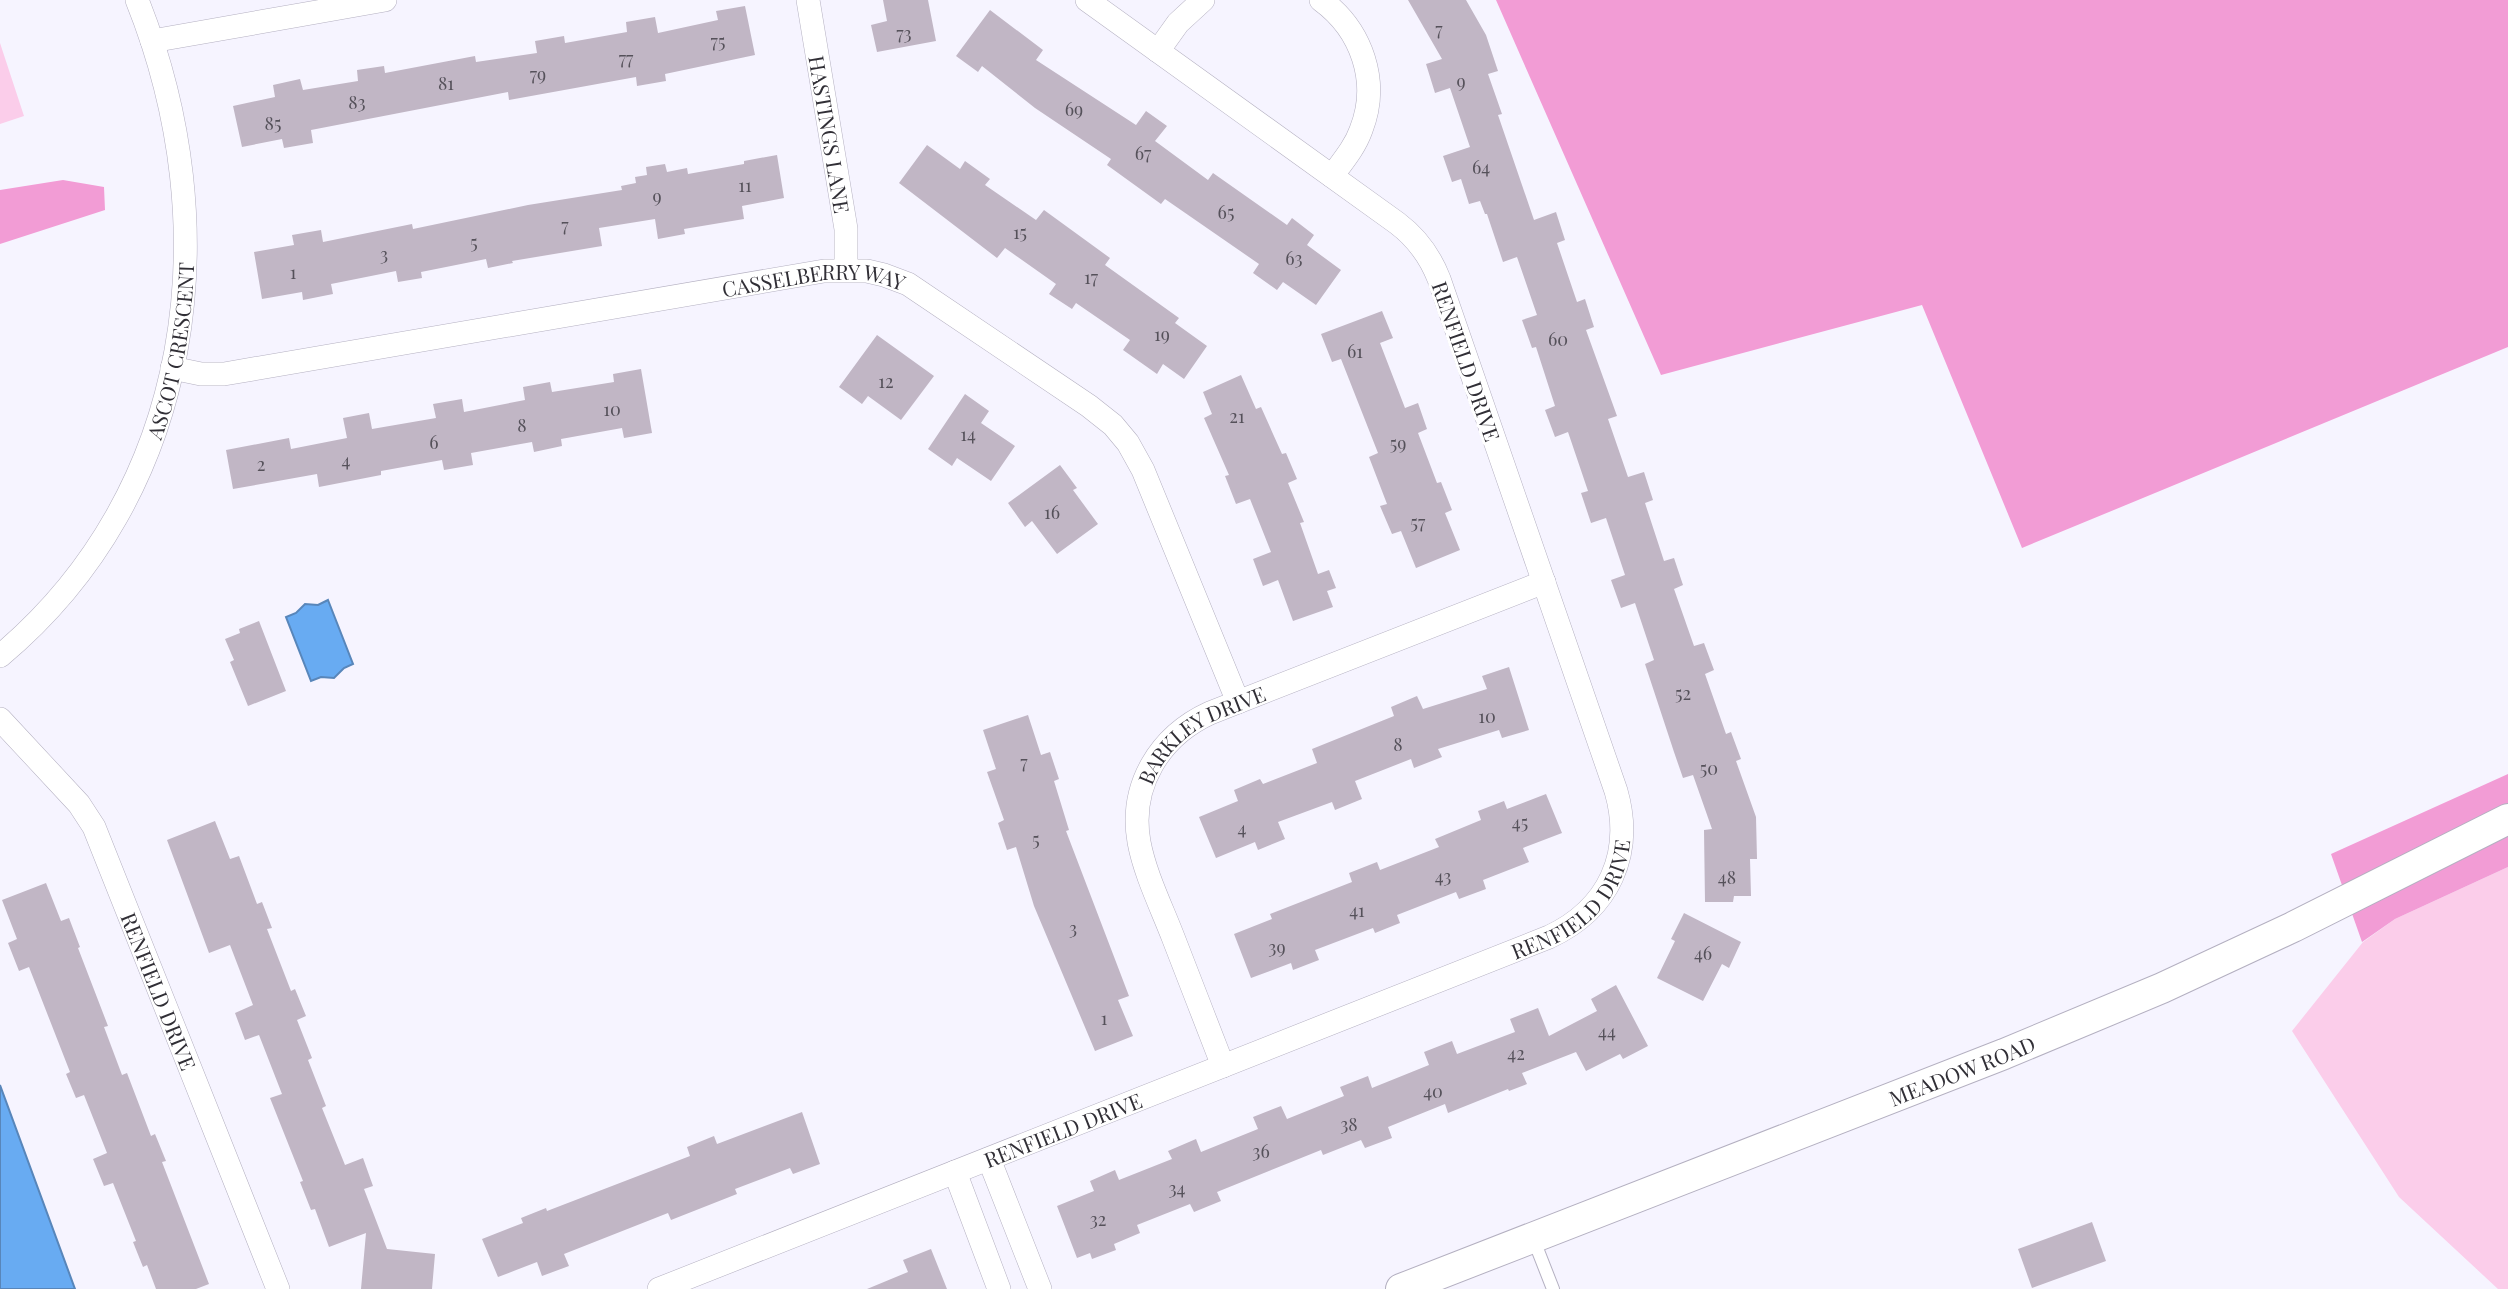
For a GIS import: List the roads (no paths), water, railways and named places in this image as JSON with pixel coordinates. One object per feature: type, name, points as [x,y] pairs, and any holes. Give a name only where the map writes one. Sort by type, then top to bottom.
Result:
[{"type":"street","name":"ASCOT CRESCENT","points":[[0,656],[50,610],[73,583],[115,521],[149,449],[163,408],[172,368],[184,291],[185,199],[172,112],[137,0]]},
{"type":"street","points":[[152,41],[385,0]]},
{"type":"street","name":"HASTINGS LANE","points":[[808,0],[846,226],[846,270]]},
{"type":"street","name":"RENFIELD DRIVE","points":[[659,1289],[1549,937],[1575,923],[1602,894],[1612,878],[1622,839],[1621,810],[1435,268],[1406,230],[1087,0]]},
{"type":"street","points":[[1158,51],[1185,15],[1203,0]]},
{"type":"street","points":[[1321,0],[1336,12],[1355,37],[1367,67],[1369,88],[1368,109],[1362,129],[1332,176]]},
{"type":"street","name":"CASSELBERRY WAY","points":[[172,368],[201,374],[224,374],[797,276],[846,270],[884,275],[923,293],[1089,406],[1118,431],[1136,456],[1146,477],[1238,702]]},
{"type":"street","name":"BARKLEY DRIVE","points":[[1223,1066],[1145,863],[1138,833],[1140,793],[1156,756],[1192,722],[1544,582]]},
{"type":"street","name":"RENFIELD DRIVE","points":[[0,719],[79,804],[94,827],[278,1289]]},
{"type":"street","name":"MEADOW ROAD","points":[[1401,1289],[2004,1054],[2162,988],[2293,927],[2508,819]]},
{"type":"street","points":[[989,1159],[1041,1289]]},
{"type":"street","points":[[955,1172],[999,1289]]},
{"type":"lane","points":[[1533,1238],[1553,1289]]},
{"type":"water","points":[[328,600],[353,664],[344,668],[334,678],[321,677],[311,681],[286,617],[296,613],[305,604],[318,605]]},
{"type":"water","points":[[0,1085],[75,1289],[0,1289]]}]
